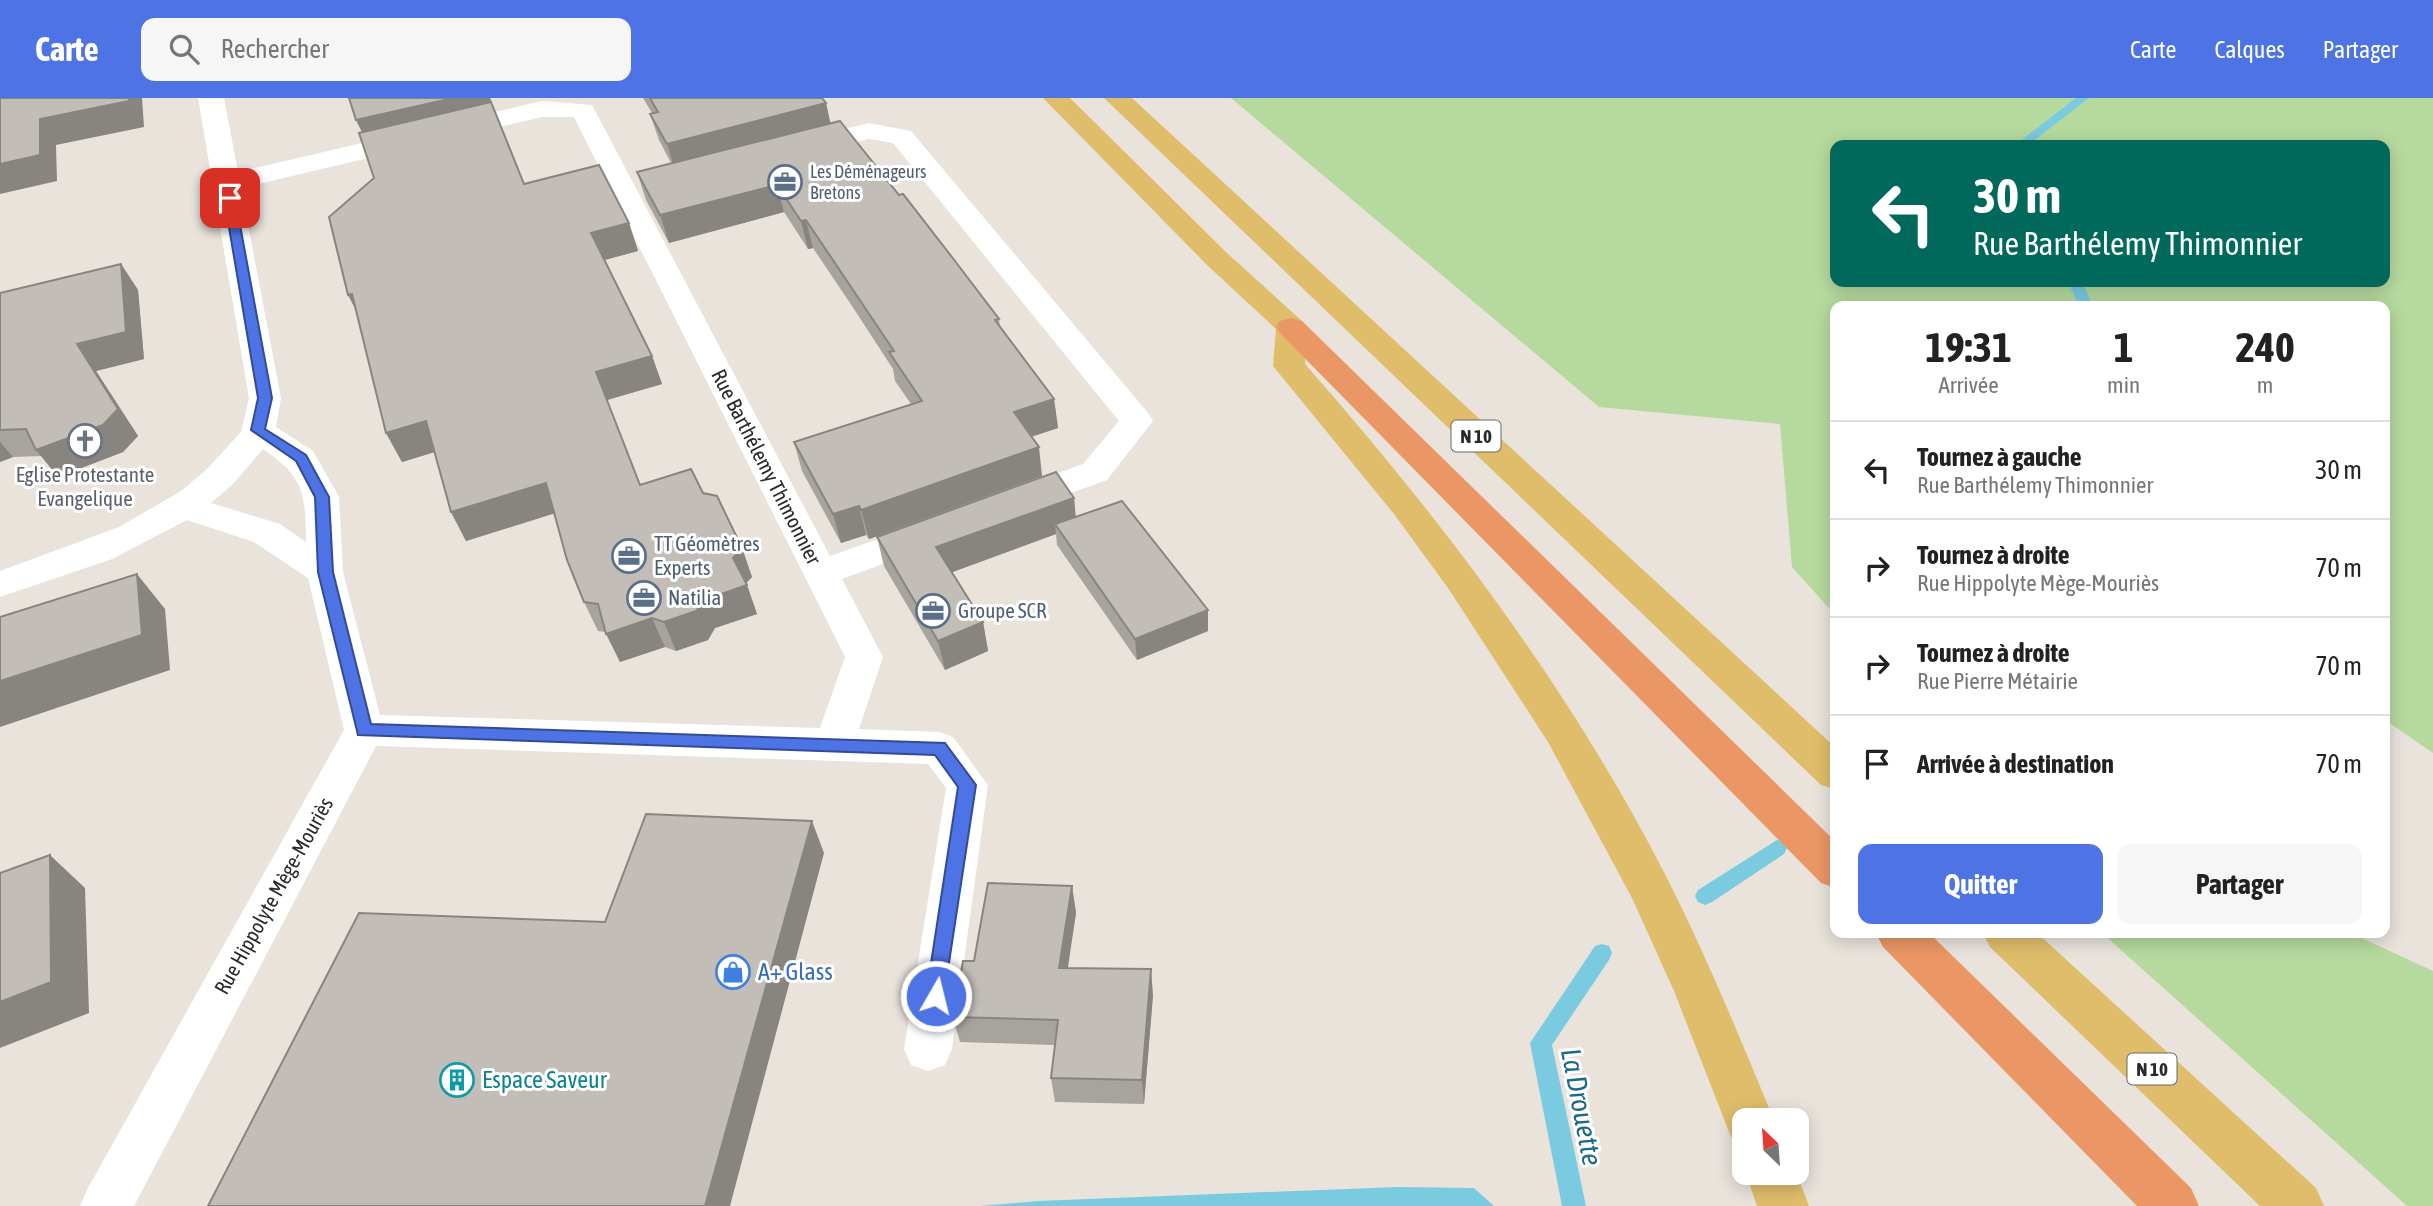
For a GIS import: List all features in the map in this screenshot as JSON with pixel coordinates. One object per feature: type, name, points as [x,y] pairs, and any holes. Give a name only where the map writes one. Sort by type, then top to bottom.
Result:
[{"type":"highway","name":"N 10","points":[[1291,327],[1830,864]]},
{"type":"highway","points":[[1904,938],[2173,1206]]},
{"type":"main road","name":"N 10","points":[[1056,98],[1217,260],[1291,327]]},
{"type":"main road","name":"N 10","points":[[1118,98],[1830,768]]},
{"type":"main road","points":[[1291,327],[1289,366],[1352,437],[1431,537],[1556,719],[1623,838],[1689,972],[1744,1108]]},
{"type":"main road","name":"N 10","points":[[2011,938],[2298,1206]]},
{"type":"main road","points":[[1775,1185],[1783,1206]]},
{"type":"street","points":[[0,584],[58,566],[124,539],[183,506],[227,472],[258,430],[265,398],[211,98]]},
{"type":"street","name":"Rue Barthélemy Thimonnier","points":[[227,183],[542,109],[583,110],[642,190],[820,573],[864,657],[834,745]]},
{"type":"street","points":[[776,155],[869,131],[902,137],[1137,421],[1095,472],[990,510]]},
{"type":"street","points":[[258,430],[301,458],[322,497],[325,572],[364,730],[939,748],[967,785],[928,1049]]},
{"type":"street","points":[[183,506],[267,533],[325,572]]},
{"type":"street","points":[[820,573],[951,525]]},
{"type":"street","name":"Rue Hippolyte Mège-Mouriès","points":[[106,1206],[364,730]]},
{"type":"green space","points":[[1231,98],[2433,98],[2433,753],[2390,723],[2390,301],[1830,301],[1830,609],[1792,567],[1780,424],[1599,407]]},
{"type":"green space","points":[[2108,938],[2362,938],[2433,971],[2433,1206],[2407,1206]]},
{"type":"water","points":[[1397,1187],[1474,1188],[1494,1206],[980,1206],[1038,1201]]},
{"type":"building","points":[[0,98],[129,98],[129,101],[40,119],[40,155],[0,164]]},
{"type":"building","points":[[349,98],[453,98],[356,120]]},
{"type":"building","points":[[650,98],[822,98],[826,103],[667,144],[650,114],[658,112]]},
{"type":"building","points":[[491,102],[524,184],[599,165],[629,223],[591,233],[652,356],[596,372],[640,485],[691,469],[703,493],[717,496],[742,548],[733,558],[747,585],[704,600],[696,611],[664,622],[652,618],[606,634],[598,604],[584,602],[567,560],[546,483],[451,512],[426,421],[386,433],[352,294],[348,295],[329,217],[374,178],[359,133]]},
{"type":"building","points":[[840,121],[899,195],[903,194],[955,261],[1054,399],[1014,412],[1039,447],[861,510],[859,506],[833,514],[794,442],[922,401],[889,352],[894,351],[806,220],[801,221],[777,185],[660,215],[637,172]]},
{"type":"building","points":[[121,264],[126,332],[77,344],[118,409],[103,425],[36,450],[26,429],[0,430],[0,293]]},
{"type":"building","points":[[1056,472],[1074,498],[936,547],[983,622],[938,641],[877,537]]},
{"type":"building","points":[[1122,501],[1208,610],[1135,639],[1055,524]]},
{"type":"building","points":[[137,574],[142,635],[0,681],[0,617]]},
{"type":"building","points":[[646,814],[812,821],[705,1206],[208,1206],[359,913],[605,922]]},
{"type":"building","points":[[50,855],[51,982],[0,1002],[0,873]]},
{"type":"building","points":[[988,883],[1072,886],[1059,968],[1151,969],[1142,1080],[1051,1078],[1058,1020],[953,1017],[963,961],[974,961]]},
{"type":"waterway","name":"La Drouette","points":[[2028,140],[2083,98]]},
{"type":"waterway","name":"La Drouette","points":[[2077,287],[2084,301]]},
{"type":"waterway","name":"La Drouette","points":[[1705,896],[1777,848]]},
{"type":"waterway","name":"La Drouette","points":[[1574,1206],[1541,1043],[1602,953]]},
{"type":"place","name":"Les Déménageurs Bretons","points":[[785,182]]},
{"type":"place","name":"Eglise Protestante Evangelique","points":[[85,441]]},
{"type":"place","name":"TT Géomètres Experts","points":[[629,556]]},
{"type":"place","name":"Natilia","points":[[644,598]]},
{"type":"place","name":"Groupe SCR","points":[[933,611]]},
{"type":"place","name":"A+ Glass","points":[[733,972]]},
{"type":"place","name":"Espace Saveur","points":[[457,1080]]},
{"type":"route","points":[[230,198],[265,398],[258,430],[301,458],[322,497],[325,572],[364,730],[939,748],[967,785],[936,996]]}]
